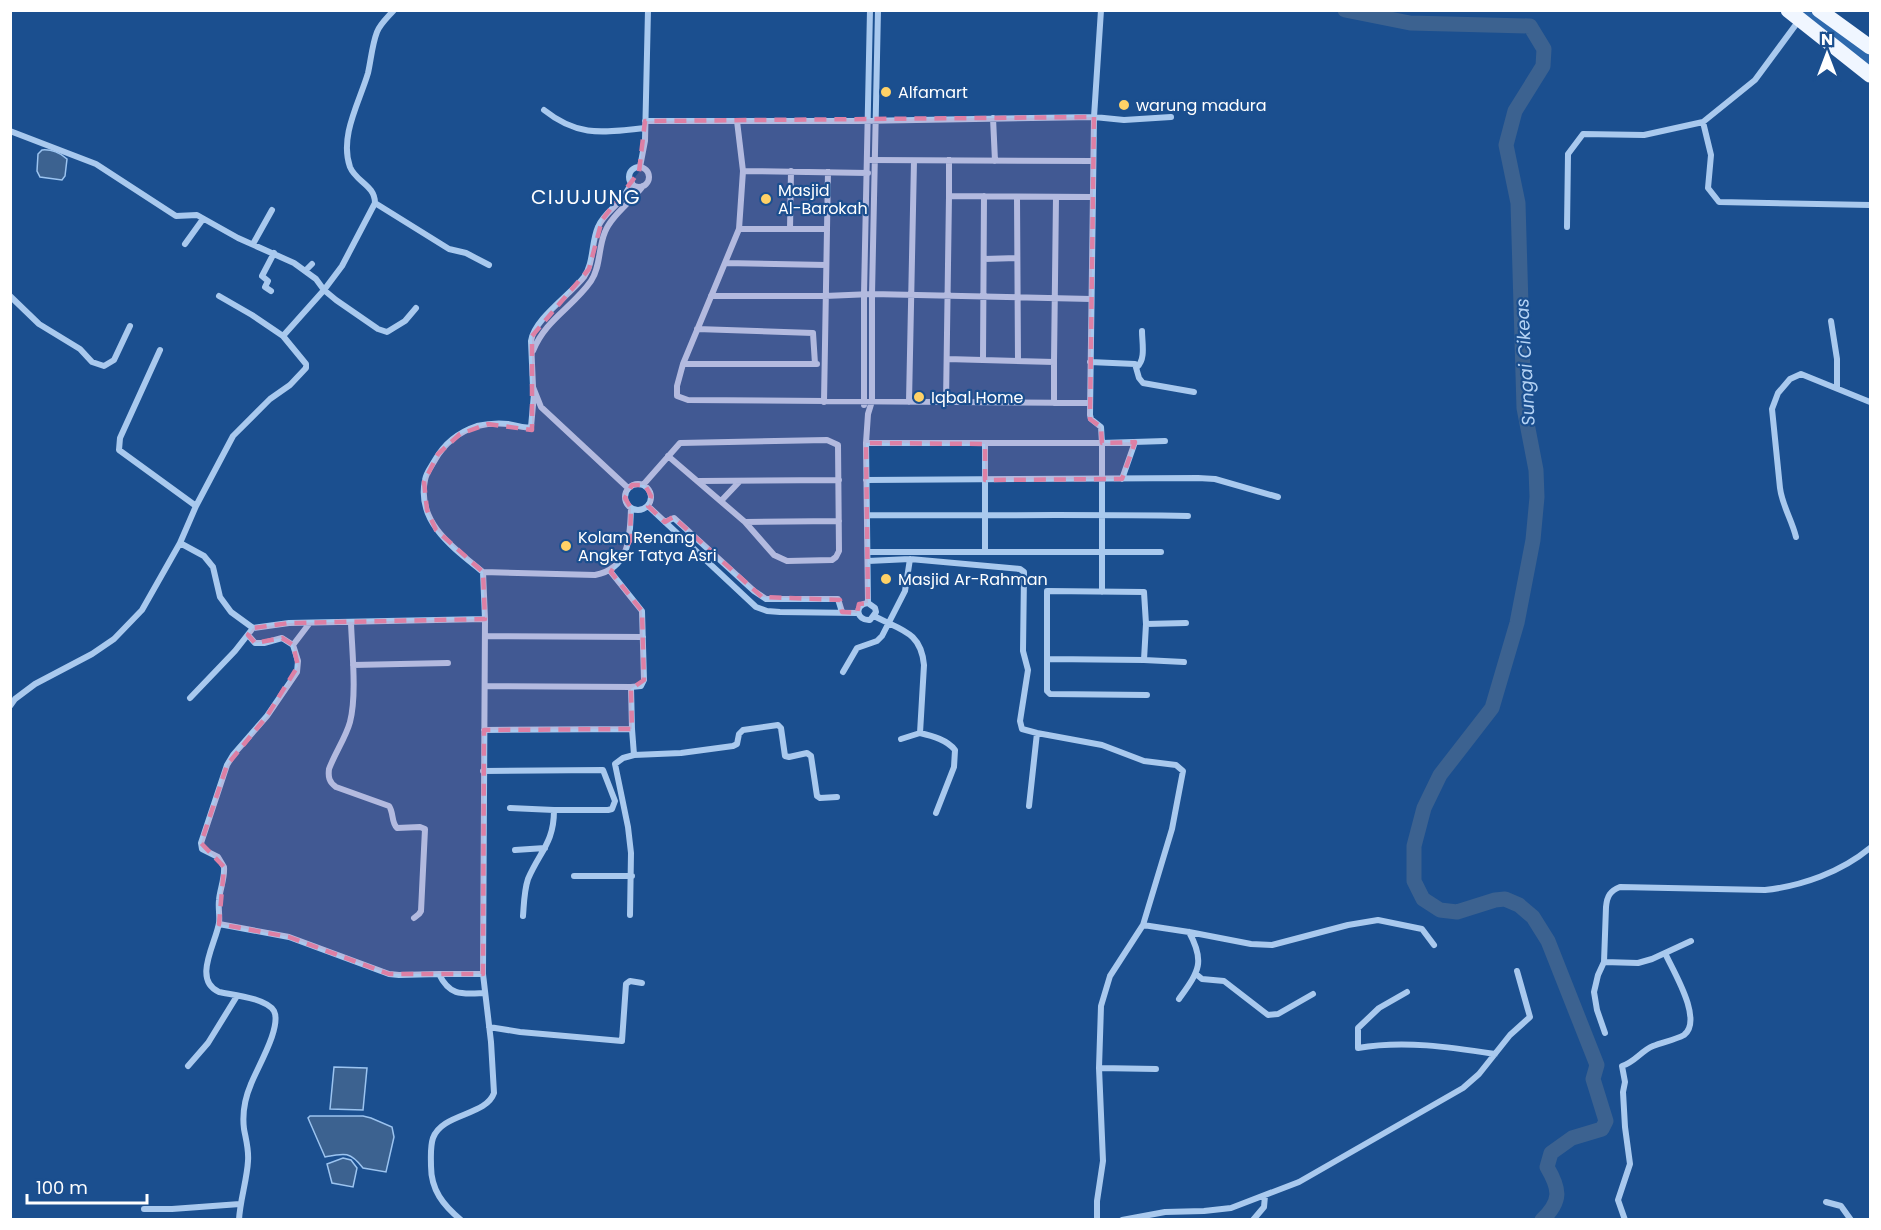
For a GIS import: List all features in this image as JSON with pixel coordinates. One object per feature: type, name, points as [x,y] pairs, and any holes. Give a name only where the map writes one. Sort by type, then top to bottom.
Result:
[{"type":"main road","points":[[1819,10],[1870,46]]},
{"type":"main road","points":[[1794,15],[1870,72]]},
{"type":"street","points":[[283,336],[342,266],[375,203],[373,191],[359,179],[350,167],[348,145],[377,32],[394,10]]},
{"type":"street","points":[[640,167],[645,124],[648,10]]},
{"type":"street","points":[[868,414],[863,402],[870,10]]},
{"type":"street","points":[[868,603],[866,443],[868,414],[872,402],[878,10]]},
{"type":"street","points":[[1101,10],[1094,117],[1090,418],[1101,427],[1102,592]]},
{"type":"street","points":[[1567,227],[1568,154],[1583,134],[1644,135],[1703,123],[1755,80],[1794,15]]},
{"type":"street","points":[[544,110],[557,121],[583,130],[610,132],[645,124],[737,121],[1094,117],[1124,120],[1171,117]]},
{"type":"street","points":[[993,118],[995,161]]},
{"type":"street","points":[[737,121],[743,171],[738,229],[683,364],[676,391],[677,396],[680,398],[824,402],[1090,403]]},
{"type":"street","points":[[1703,123],[1711,155],[1708,188],[1719,202],[1870,205]]},
{"type":"street","points":[[10,131],[96,164],[176,216],[197,215],[294,263],[316,279],[324,290],[378,329],[387,332],[405,321],[416,308]]},
{"type":"street","points":[[867,160],[1093,161]]},
{"type":"street","points":[[946,403],[949,160]]},
{"type":"street","points":[[909,402],[914,161]]},
{"type":"street","points":[[532,353],[546,327],[582,292],[594,276],[608,225],[646,184],[648,171],[640,167],[632,170],[630,179],[632,183],[621,200],[602,220],[595,237],[589,269],[536,328],[531,341],[534,393],[531,427],[508,423],[488,424],[460,434],[448,442],[438,454],[424,482],[427,510],[436,530],[483,572],[596,575],[610,571],[621,560],[630,541],[631,508],[625,498],[628,488]]},
{"type":"street","points":[[743,171],[875,173]]},
{"type":"street","points":[[790,229],[791,171]]},
{"type":"street","points":[[824,402],[828,172]]},
{"type":"street","points":[[632,183],[643,186]]},
{"type":"street","points":[[949,196],[1092,197]]},
{"type":"street","points":[[983,360],[984,196]]},
{"type":"street","points":[[1017,197],[1018,361]]},
{"type":"street","points":[[1054,403],[1056,197]]},
{"type":"street","points":[[375,203],[449,249],[466,253],[489,266]]},
{"type":"street","points":[[253,244],[272,210]]},
{"type":"street","points":[[185,244],[203,219]]},
{"type":"street","points":[[738,229],[826,229]]},
{"type":"street","points":[[271,291],[265,287],[268,281],[262,276],[274,253]]},
{"type":"street","points":[[984,259],[1017,258]]},
{"type":"street","points":[[725,263],[826,265]]},
{"type":"street","points":[[305,271],[312,264]]},
{"type":"street","points":[[711,296],[872,294],[1091,299]]},
{"type":"street","points":[[10,296],[13,304],[39,324],[80,349],[92,362],[104,366],[114,360],[130,326]]},
{"type":"street","points":[[10,706],[35,684],[92,654],[114,639],[130,624],[142,610],[180,543],[196,506],[233,436],[270,399],[290,385],[306,368],[306,364],[283,336],[219,296]]},
{"type":"street","points":[[1831,321],[1837,359],[1837,387]]},
{"type":"street","points":[[697,329],[813,333],[815,364]]},
{"type":"street","points":[[1142,331],[1142,359],[1137,367],[1139,378],[1143,383],[1194,392]]},
{"type":"street","points":[[160,350],[120,438],[118,450],[196,506]]},
{"type":"street","points":[[947,359],[1053,362]]},
{"type":"street","points":[[1090,362],[1135,364],[1137,367]]},
{"type":"street","points":[[683,364],[824,364]]},
{"type":"street","points":[[1796,537],[1793,523],[1781,496],[1773,422],[1774,401],[1790,379],[1796,375],[1806,376],[1822,384],[1837,387],[1870,402]]},
{"type":"street","points":[[534,393],[541,407],[628,488]]},
{"type":"street","points":[[628,488],[643,484],[668,456],[680,443],[826,440],[838,445],[839,551],[836,557],[832,560],[787,561],[774,555],[745,522],[668,456]]},
{"type":"street","points":[[866,443],[1165,441]]},
{"type":"street","points":[[1122,479],[1135,442]]},
{"type":"street","points":[[985,444],[985,552]]},
{"type":"street","points":[[866,480],[1215,479],[1278,496]]},
{"type":"street","points":[[699,481],[839,480]]},
{"type":"street","points":[[721,501],[739,482]]},
{"type":"street","points":[[631,508],[639,510],[651,502],[650,491],[643,484]]},
{"type":"street","points":[[648,506],[756,608],[780,612],[857,612]]},
{"type":"street","points":[[867,515],[1188,516]]},
{"type":"street","points":[[665,522],[674,518],[762,597],[838,600],[842,612]]},
{"type":"street","points":[[745,522],[839,520]]},
{"type":"street","points":[[180,543],[204,556],[213,567],[220,597],[231,612],[253,628]]},
{"type":"street","points":[[698,554],[705,545]]},
{"type":"street","points":[[868,552],[1161,552]]},
{"type":"street","points":[[868,561],[910,559],[1009,568],[1024,572],[1023,651],[1028,670],[1020,721],[1022,729],[1102,746],[1144,761],[1176,765],[1181,768],[1183,774],[1172,829],[1143,925],[1118,962],[1101,1006],[1099,1068],[1103,1161],[1097,1220]]},
{"type":"street","points":[[843,672],[857,648],[877,641],[889,624],[905,591],[910,559]]},
{"type":"street","points":[[485,686],[641,686],[644,680],[640,607],[610,571]]},
{"type":"street","points":[[461,1220],[448,1209],[435,1192],[431,1173],[432,1140],[440,1128],[493,1098],[494,1087],[483,974],[485,619],[483,572]]},
{"type":"street","points":[[728,582],[735,573]]},
{"type":"street","points":[[1038,591],[1144,592],[1146,624],[1143,660]]},
{"type":"street","points":[[1047,591],[1047,692],[1050,694],[1147,695]]},
{"type":"street","points":[[780,599],[780,612]]},
{"type":"street","points":[[863,603],[868,603],[875,608],[874,616],[870,620],[860,618],[857,612],[858,607],[863,603]]},
{"type":"street","points":[[874,616],[909,633],[917,640],[923,653],[920,733]]},
{"type":"street","points":[[190,698],[253,628],[276,624],[485,619]]},
{"type":"street","points":[[351,623],[352,706],[349,724],[328,776],[330,783],[336,787],[389,806],[397,828],[420,827],[425,829],[421,911],[414,918]]},
{"type":"street","points":[[1146,624],[1186,623]]},
{"type":"street","points":[[293,645],[309,624]]},
{"type":"street","points":[[239,1220],[249,1156],[243,1111],[246,1098],[272,1036],[276,1019],[269,1006],[213,989],[207,979],[208,957],[219,924],[224,867],[218,857],[204,851],[201,843],[226,765],[267,716],[297,672],[298,661],[293,645],[282,638],[255,643],[248,635]]},
{"type":"street","points":[[485,636],[643,637]]},
{"type":"street","points":[[1048,660],[1184,662]]},
{"type":"street","points":[[352,665],[448,663]]},
{"type":"street","points":[[631,687],[634,754]]},
{"type":"street","points":[[630,915],[632,876],[628,827],[615,764],[623,758],[634,754],[681,753],[733,746],[737,744],[739,734],[743,730],[778,725],[781,728],[785,756],[810,754],[818,798],[837,797]]},
{"type":"street","points":[[484,730],[632,729]]},
{"type":"street","points":[[901,739],[920,733],[943,741],[955,750],[954,767],[936,813]]},
{"type":"street","points":[[1029,806],[1037,733]]},
{"type":"street","points":[[483,771],[604,771],[615,801],[612,808],[608,810],[510,808]]},
{"type":"street","points":[[523,916],[526,885],[553,830],[554,810]]},
{"type":"street","points":[[515,850],[545,848]]},
{"type":"street","points":[[1605,1033],[1594,992],[1604,962],[1606,907],[1611,891],[1620,887],[1765,890],[1785,888],[1825,874],[1855,859],[1870,848]]},
{"type":"street","points":[[574,876],[632,876]]},
{"type":"street","points":[[1143,925],[1251,944],[1272,945],[1367,920],[1378,920],[1422,929],[1434,945]]},
{"type":"street","points":[[219,924],[289,937],[389,974],[483,974]]},
{"type":"street","points":[[1179,999],[1196,974],[1199,953],[1190,932]]},
{"type":"street","points":[[1604,962],[1638,963],[1690,941]]},
{"type":"street","points":[[1625,1220],[1618,1200],[1630,1164],[1625,1126],[1623,1092],[1625,1082],[1622,1066],[1636,1060],[1651,1047],[1685,1034],[1689,1025],[1686,996],[1665,953]]},
{"type":"street","points":[[1122,1220],[1165,1212],[1231,1208],[1265,1196],[1299,1182],[1438,1104],[1463,1088],[1479,1074],[1510,1035],[1530,1017],[1517,971]]},
{"type":"street","points":[[439,974],[443,983],[454,992],[485,993]]},
{"type":"street","points":[[1196,974],[1202,979],[1224,981],[1268,1015],[1278,1014],[1313,994]]},
{"type":"street","points":[[489,1027],[622,1041],[626,984],[630,981],[642,983]]},
{"type":"street","points":[[1407,992],[1379,1008],[1358,1028],[1358,1048],[1397,1044],[1495,1054]]},
{"type":"street","points":[[188,1066],[208,1043],[237,996]]},
{"type":"street","points":[[1099,1068],[1156,1069]]},
{"type":"street","points":[[1253,1220],[1264,1207],[1265,1196]]},
{"type":"street","points":[[1826,1202],[1841,1206],[1851,1220]]},
{"type":"street","points":[[144,1209],[240,1204]]},
{"type":"highlighted area","points":[[1094,117],[1090,419],[1101,427],[1102,443],[1135,442],[1122,479],[985,480],[985,444],[866,443],[868,603],[859,604],[857,613],[842,612],[840,600],[762,597],[673,517],[665,522],[648,506],[651,496],[645,485],[632,485],[625,498],[631,508],[630,541],[611,572],[642,611],[644,680],[631,689],[632,729],[484,730],[483,974],[389,974],[289,937],[219,924],[224,867],[201,843],[227,765],[267,716],[298,666],[293,645],[282,638],[255,643],[248,635],[253,628],[289,623],[485,619],[483,572],[436,530],[427,510],[424,482],[438,454],[460,434],[488,424],[532,430],[532,336],[589,269],[602,220],[639,172],[645,121]]},
{"type":"shaded area","points":[[1787,11],[1819,11],[1870,47],[1870,75]]},
{"type":"shaded area","points":[[42,150],[56,152],[67,159],[65,176],[62,180],[40,177],[37,171],[38,154]]},
{"type":"shaded area","points":[[334,1067],[367,1068],[363,1110],[330,1109]]},
{"type":"shaded area","points":[[310,1116],[363,1116],[392,1127],[394,1137],[386,1172],[363,1168],[346,1155],[325,1157],[308,1118]]},
{"type":"shaded area","points":[[343,1158],[351,1160],[357,1168],[353,1187],[332,1183],[327,1164]]},
{"type":"waterway","name":"Sungai Cikeas","points":[[1345,10],[1410,23],[1530,26],[1544,49],[1543,66],[1515,111],[1506,145],[1518,203],[1524,408],[1536,470],[1537,497],[1533,540],[1517,623],[1492,708],[1440,775],[1424,808],[1414,846],[1414,881],[1423,899],[1440,910],[1457,912],[1505,899],[1519,905],[1533,917],[1548,941],[1597,1065],[1593,1079],[1606,1121],[1602,1129],[1572,1138],[1551,1153],[1547,1167],[1555,1182],[1557,1195],[1553,1207],[1542,1220]]},
{"type":"place","name":"Alfamart","points":[[886,92]]},
{"type":"place","name":"warung madura","points":[[1124,105]]},
{"type":"place","name":"Masjid Al-Barokah","points":[[766,199]]},
{"type":"place","name":"Iqbal Home","points":[[919,397]]},
{"type":"place","name":"Kolam Renang Angker Tatya Asri","points":[[566,546]]},
{"type":"place","name":"Masjid Ar-Rahman","points":[[886,579]]},
{"type":"district","name":"CIJUJUNG","points":[[586,197]]}]
